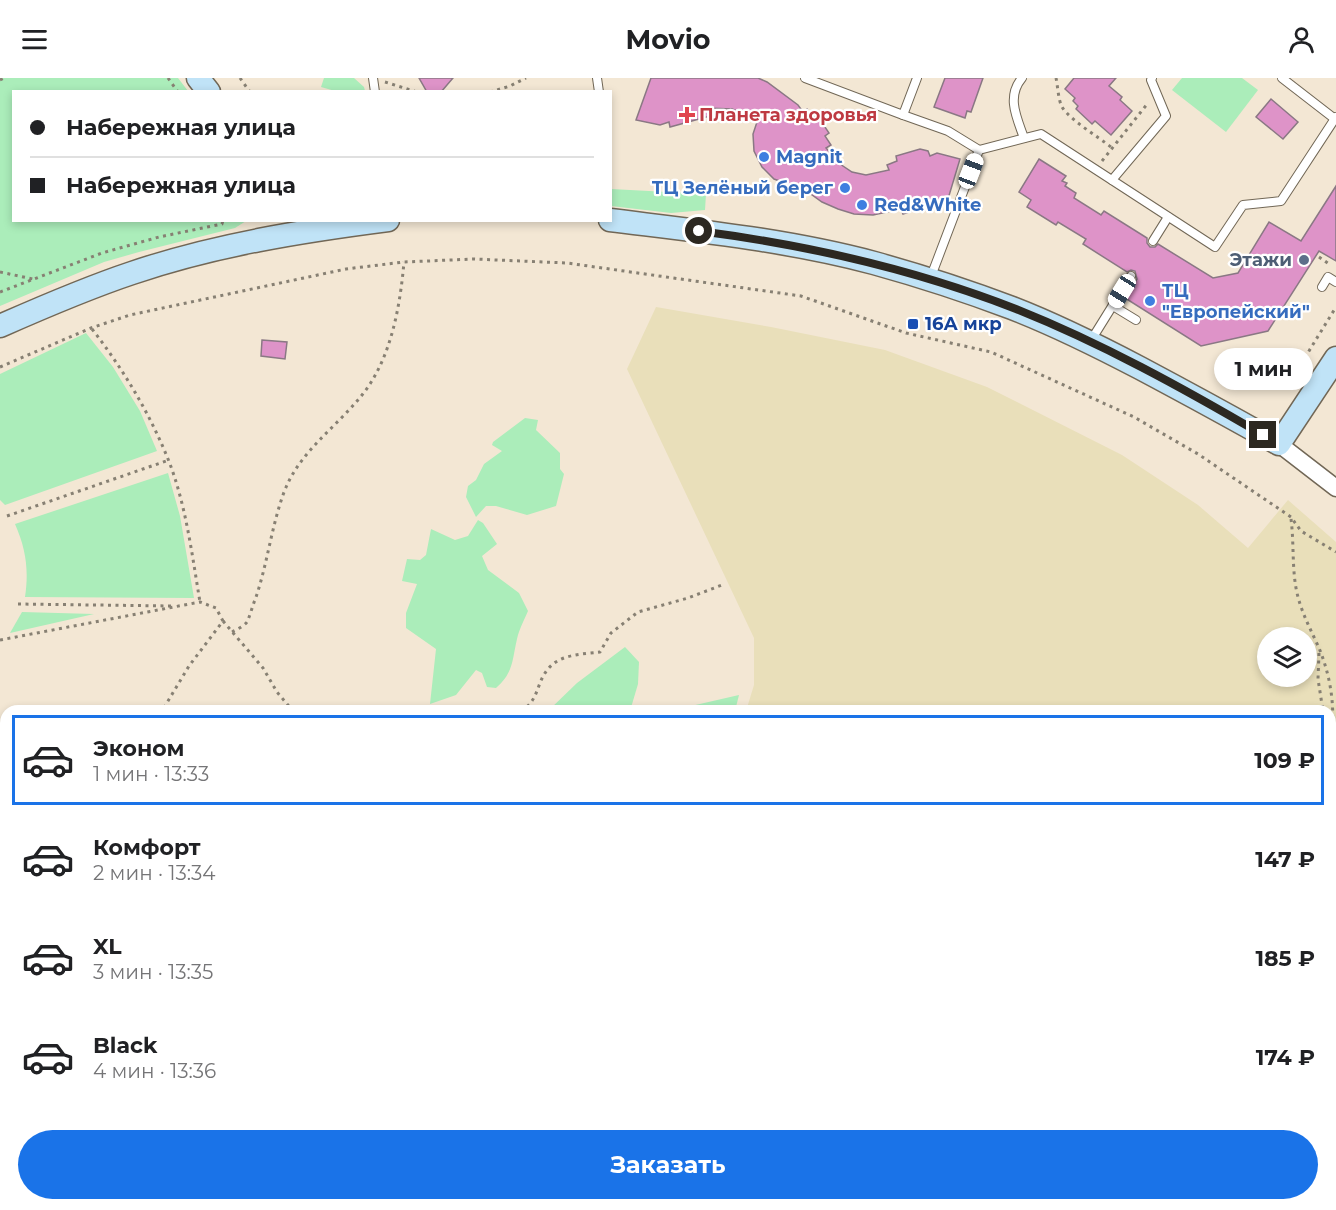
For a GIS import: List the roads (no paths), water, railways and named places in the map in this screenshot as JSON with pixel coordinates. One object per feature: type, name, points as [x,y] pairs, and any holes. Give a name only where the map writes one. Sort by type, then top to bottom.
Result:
[{"type":"main road","points":[[198,78],[207,90]]},
{"type":"main road","points":[[612,220],[723,234],[794,246],[872,263],[930,279],[1014,309],[1090,342],[1279,444],[1336,358]]},
{"type":"main road","points":[[0,327],[44,307],[133,273],[310,226],[362,222]]},
{"type":"street","points":[[1279,444],[1336,488]]},
{"type":"lane","points":[[805,78],[948,131],[980,150],[1041,134],[1215,247],[1243,205],[1281,201],[1335,118],[1282,78]]},
{"type":"lane","points":[[903,115],[916,78]]},
{"type":"lane","points":[[1022,78],[1016,86],[1013,107],[1024,138]]},
{"type":"lane","points":[[1112,180],[1166,116],[1152,78]]},
{"type":"lane","points":[[930,279],[980,150]]},
{"type":"lane","points":[[1154,241],[1168,217]]},
{"type":"lane","points":[[1090,342],[1131,276]]},
{"type":"lane","points":[[1322,287],[1328,277],[1336,282]]},
{"type":"lane","points":[[1113,306],[1136,320]]},
{"type":"place","name":"Планета здоровья","points":[[687,115]]},
{"type":"place","name":"Magnit","points":[[764,157]]},
{"type":"place","name":"ТЦ Зелёный берег","points":[[845,188]]},
{"type":"place","name":"Red&White","points":[[862,205]]},
{"type":"place","name":"Этажи","points":[[1304,260]]},
{"type":"place","name":"ТЦ \"Европейский\"","points":[[1150,301]]},
{"type":"place","name":"16А мкр","points":[[913,324]]}]
